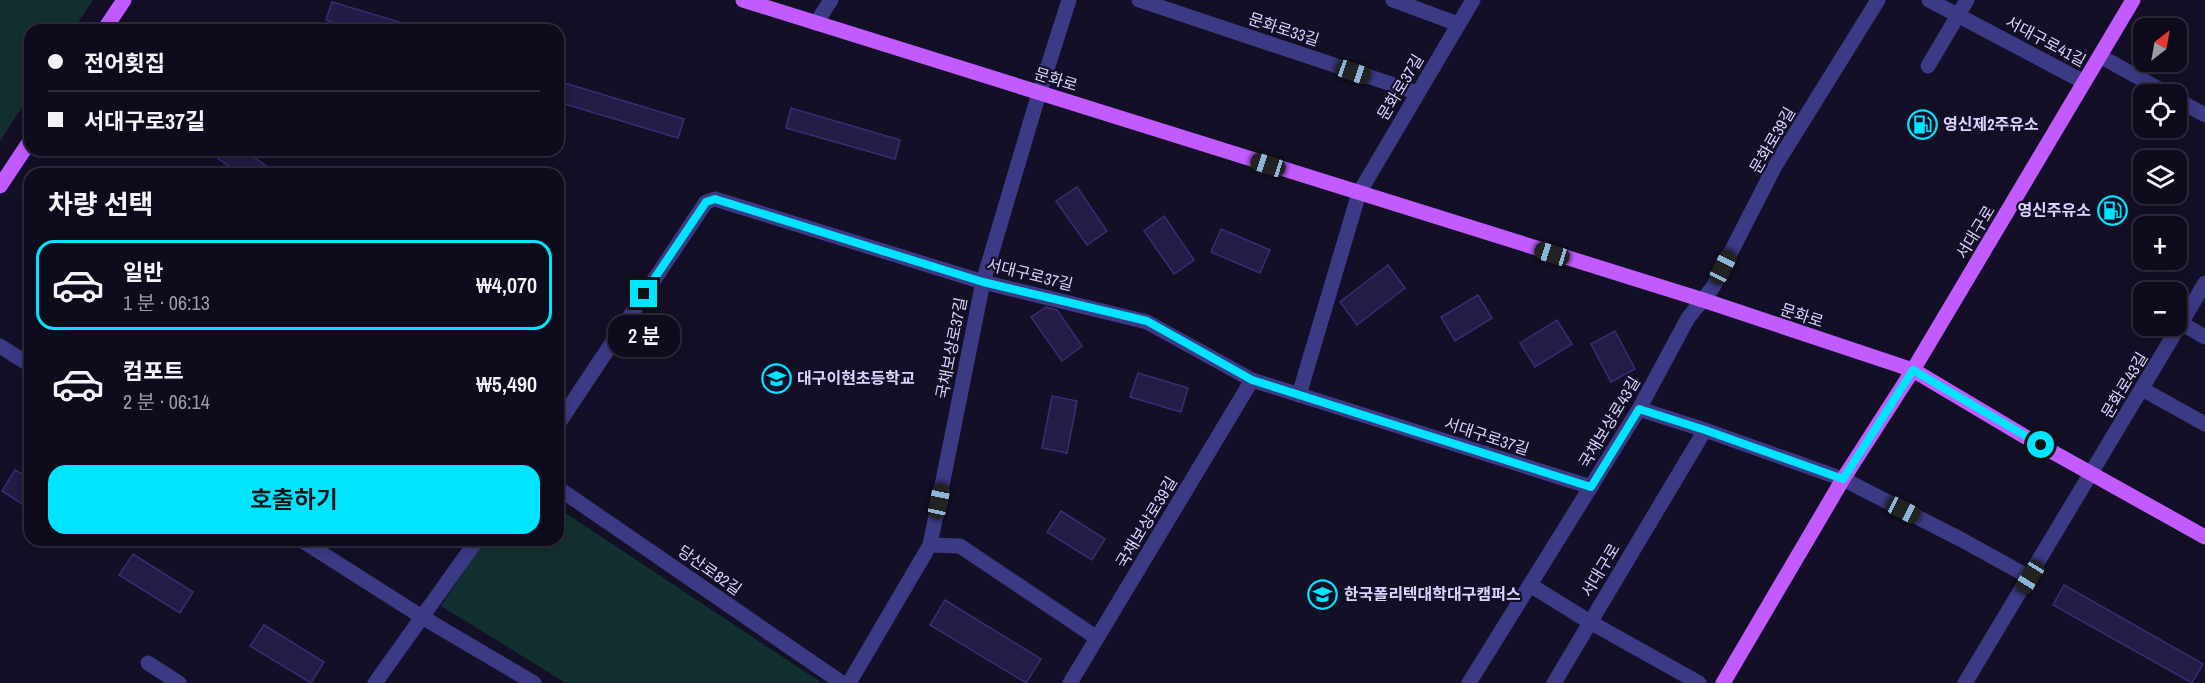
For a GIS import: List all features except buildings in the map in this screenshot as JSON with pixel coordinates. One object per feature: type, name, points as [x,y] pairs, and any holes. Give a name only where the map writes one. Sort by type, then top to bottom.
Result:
[{"type":"main road","points":[[108,24],[124,0]]},
{"type":"main road","name":"문화로","points":[[743,0],[1703,300],[1913,370],[2091,474],[2205,537]]},
{"type":"main road","name":"서대구로","points":[[1723,683],[1843,479],[1913,370],[2133,0]]},
{"type":"main road","points":[[0,186],[24,150]]},
{"type":"street","points":[[816,23],[831,0]]},
{"type":"street","points":[[1039,93],[1069,0]]},
{"type":"street","name":"문화로33길","points":[[1139,0],[1418,93]]},
{"type":"street","points":[[1393,0],[1458,24]]},
{"type":"street","name":"문화로37길","points":[[1359,193],[1473,0]]},
{"type":"street","name":"문화로39길","points":[[1703,300],[1713,287],[1775,166],[1878,0]]},
{"type":"street","name":"서대구로41길","points":[[1929,0],[2084,82]]},
{"type":"street","points":[[1928,66],[1967,0]]},
{"type":"street","points":[[2100,56],[2150,84]]},
{"type":"street","name":"국채보상로37길","points":[[849,683],[930,545],[983,282],[1039,93]]},
{"type":"street","points":[[2187,105],[2205,115]]},
{"type":"street","points":[[1299,395],[1359,193]]},
{"type":"street","name":"서대구로37길","points":[[564,415],[706,202],[715,199],[983,282],[1147,321],[1252,380],[1591,487]]},
{"type":"street","name":"문화로43길","points":[[2187,314],[2205,283]]},
{"type":"street","name":"국채보상로43길","points":[[1468,683],[1639,409],[1688,318],[1703,300]]},
{"type":"street","points":[[2187,327],[2205,337]]},
{"type":"street","name":"문화로43길","points":[[1965,683],[2174,336]]},
{"type":"street","points":[[0,346],[24,361]]},
{"type":"street","name":"국채보상로39길","points":[[1070,683],[1252,380]]},
{"type":"street","points":[[2142,389],[2205,424]]},
{"type":"street","points":[[1639,409],[1843,479],[2030,577]]},
{"type":"street","name":"서대구로","points":[[1699,683],[1590,622],[1705,430]]},
{"type":"street","name":"당산로82길","points":[[564,492],[842,683]]},
{"type":"street","points":[[930,545],[960,546],[1097,638]]},
{"type":"street","points":[[311,546],[422,617],[534,683]]},
{"type":"street","points":[[375,683],[473,546]]},
{"type":"street","points":[[1530,585],[1590,622],[1554,683]]},
{"type":"street","points":[[148,663],[179,683]]},
{"type":"green space","points":[[0,0],[93,0],[77,24],[24,24],[24,104],[0,141]]},
{"type":"green space","points":[[564,512],[822,683],[566,683],[441,606],[481,546],[564,546]]},
{"type":"place","name":"영신제2주유소","points":[[1922,124]]},
{"type":"place","name":"영신주유소","points":[[2112,210]]},
{"type":"place","name":"대구이현초등학교","points":[[776,378]]},
{"type":"place","name":"한국폴리텍대학대구캠퍼스","points":[[1323,594]]},
{"type":"route","points":[[644,294],[706,202],[715,199],[983,282],[1147,321],[1252,380],[1591,487],[1639,409],[1843,479],[1913,370],[2041,445]]}]
